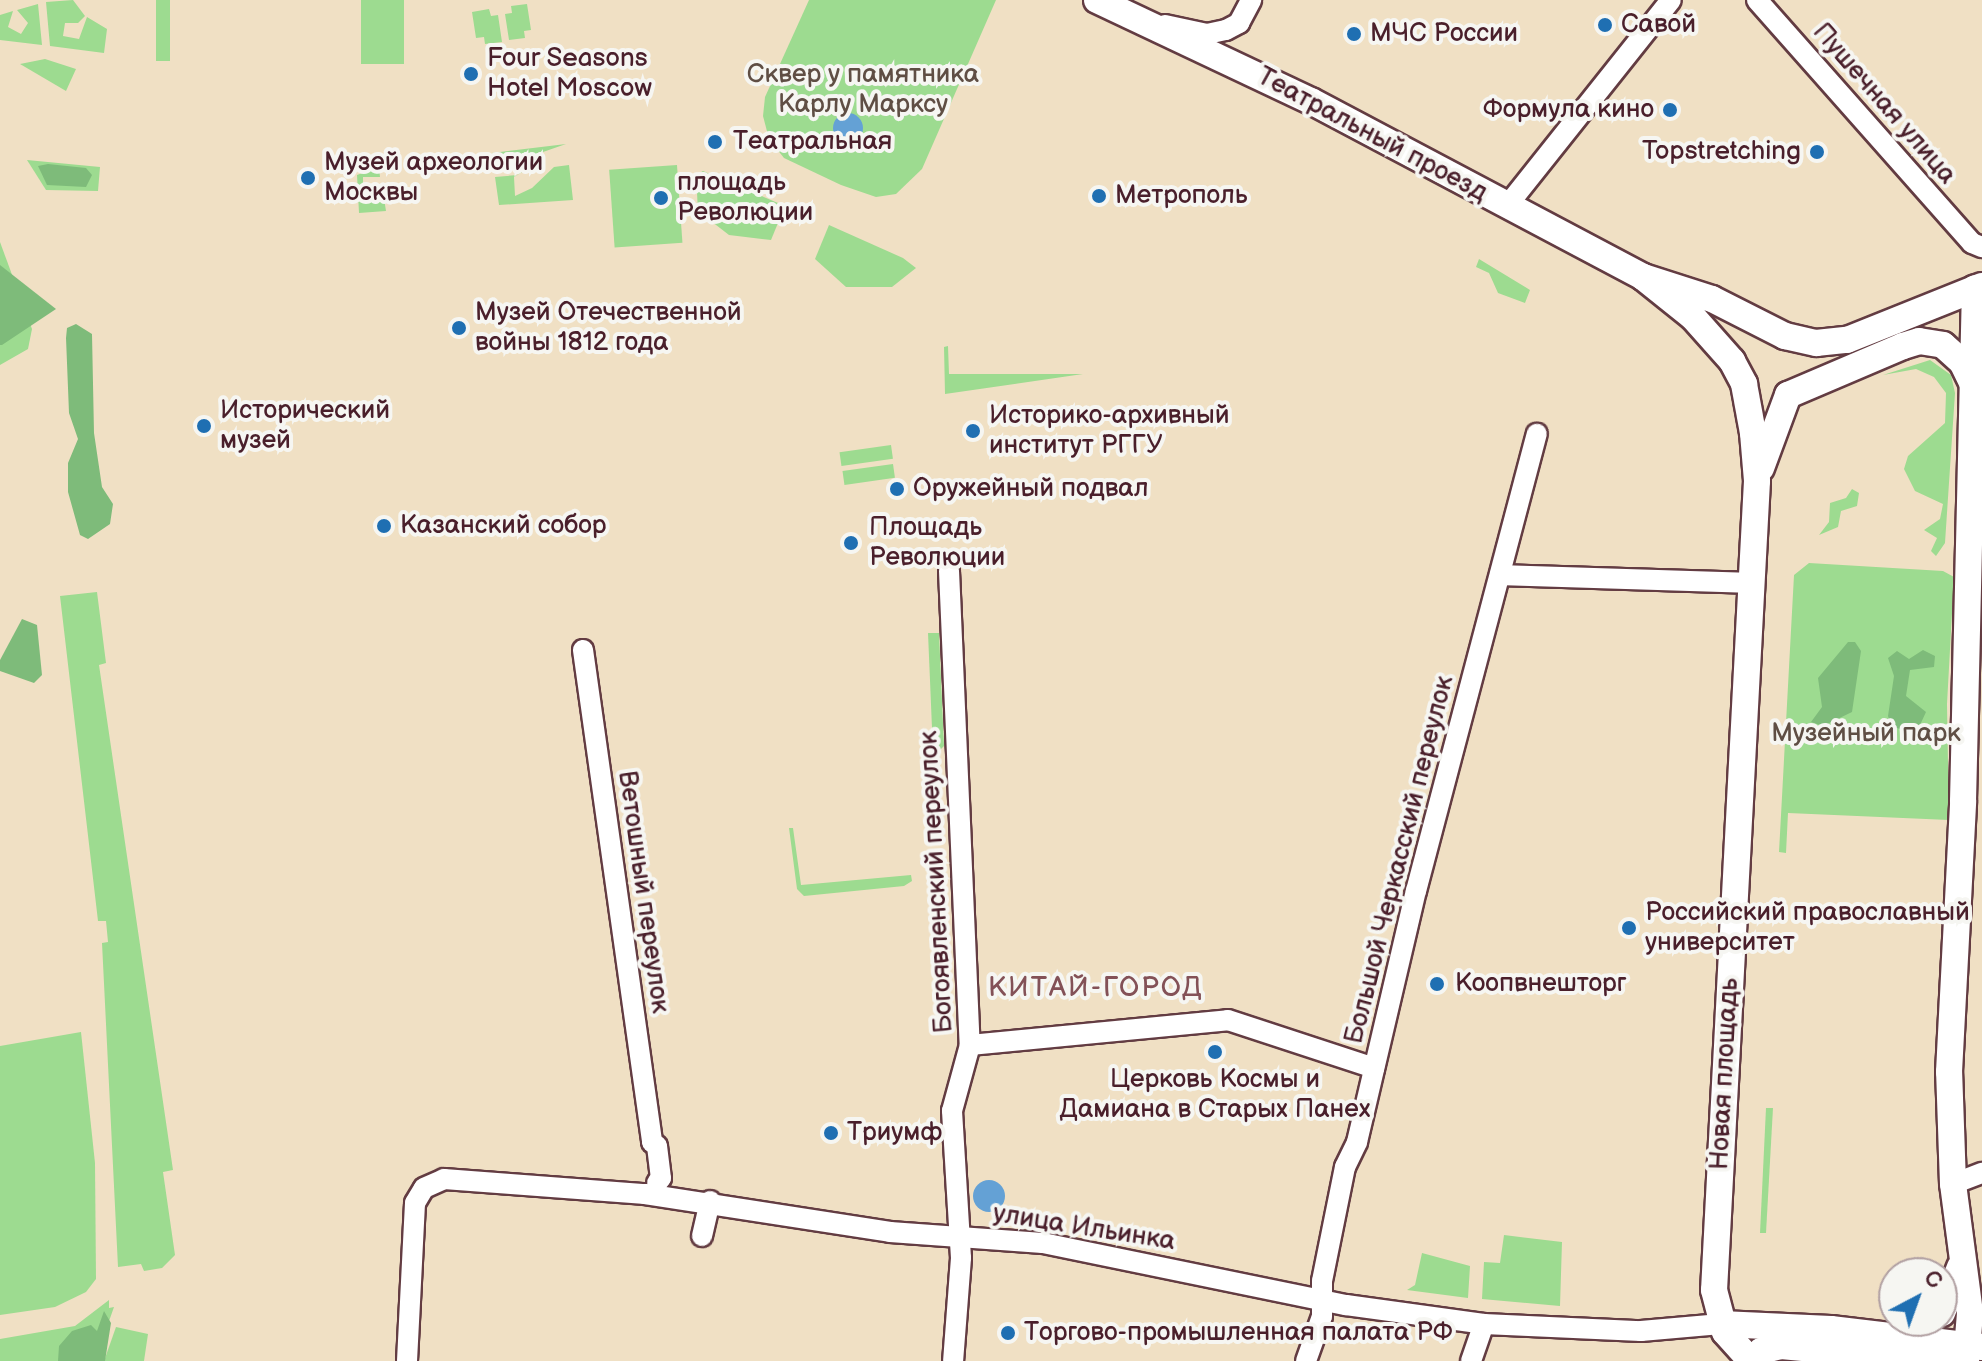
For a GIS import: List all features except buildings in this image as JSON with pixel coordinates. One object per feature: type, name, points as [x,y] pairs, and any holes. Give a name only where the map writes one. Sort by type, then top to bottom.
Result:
[{"type":"main road","name":"Театральный проезд","points":[[1097,0],[1311,101],[1643,277]]},
{"type":"main road","points":[[1643,277],[1712,299],[1785,336],[1816,343],[1847,340],[1979,287],[1973,385],[1976,564],[1949,1044],[1953,1184],[1962,1235],[1972,1351],[1831,1329],[1721,1324]]},
{"type":"main road","points":[[1643,277],[1693,317],[1732,361],[1749,403],[1757,481]]},
{"type":"main road","points":[[1757,481],[1779,408],[1788,395],[1808,384],[1919,341],[1953,352],[1973,385]]},
{"type":"main road","name":"Новая площадь","points":[[1721,1324],[1714,1270],[1757,481]]},
{"type":"main road","points":[[1958,1273],[1962,1235]]},
{"type":"main road","points":[[1721,1324],[1751,1361],[1761,1351],[1781,1346],[1944,1361]]},
{"type":"main road","points":[[1831,1329],[1878,1324]]},
{"type":"street","points":[[1507,206],[1671,0]]},
{"type":"street","name":"Пушечная улица","points":[[1757,0],[1977,245]]},
{"type":"street","points":[[1142,21],[1207,34],[1226,30],[1248,7]]},
{"type":"street","name":"Большой Черкасский переулок","points":[[1306,1361],[1322,1316],[1321,1299],[1337,1203],[1354,1149],[1537,434]]},
{"type":"street","name":"Богоявленский переулок","points":[[949,571],[970,1045],[952,1111],[960,1235],[953,1361]]},
{"type":"street","points":[[1500,575],[1752,583]]},
{"type":"street","name":"Ветошный переулок","points":[[583,650],[657,1189]]},
{"type":"street","points":[[970,1045],[1228,1020],[1374,1068]]},
{"type":"street","points":[[1953,1184],[1982,1173]]},
{"type":"street","name":"улица Ильинка","points":[[407,1361],[415,1203],[424,1188],[437,1180],[657,1189],[849,1227],[1043,1243],[1321,1299],[1484,1324],[1641,1331],[1721,1324]]},
{"type":"street","points":[[702,1236],[710,1201]]},
{"type":"street","points":[[1471,1361],[1484,1324]]},
{"type":"green space","points":[[73,0],[85,16],[78,23],[65,23],[63,36],[79,39],[87,17],[107,29],[104,53],[50,46],[46,2]]},
{"type":"green space","points":[[156,0],[170,0],[170,61],[156,61]]},
{"type":"green space","points":[[361,0],[404,0],[404,64],[361,64]]},
{"type":"green space","name":"Сквер у памятника Карлу Марксу","points":[[809,0],[996,0],[922,169],[896,194],[876,197],[841,185],[784,158],[769,139],[763,116],[765,97]]},
{"type":"green space","points":[[38,4],[42,45],[0,40],[0,15],[13,11],[8,27],[21,34],[28,23],[17,10]]},
{"type":"green space","points":[[527,4],[531,30],[524,31],[525,38],[509,40],[505,14],[512,13],[511,6]]},
{"type":"green space","points":[[489,9],[491,16],[498,15],[502,42],[485,44],[484,37],[476,38],[472,12]]},
{"type":"green space","points":[[45,59],[76,69],[66,91],[20,64]]},
{"type":"green space","points":[[566,144],[543,152],[518,175],[517,161],[494,168],[492,153]]},
{"type":"green space","points":[[27,160],[100,167],[98,191],[46,190]]},
{"type":"green space","points":[[48,164],[86,168],[92,175],[86,187],[47,185],[38,166]]},
{"type":"green space","points":[[569,165],[573,200],[499,205],[495,177],[517,175],[514,177],[515,196],[532,188],[554,167]]},
{"type":"green space","points":[[677,165],[682,243],[615,248],[609,170]]},
{"type":"green space","points":[[379,167],[380,177],[363,177],[363,193],[383,192],[386,211],[359,213],[357,175]]},
{"type":"green space","points":[[703,171],[785,206],[771,240],[729,235],[698,211],[696,175]]},
{"type":"green space","points":[[829,225],[903,258],[916,268],[892,287],[846,287],[815,259]]},
{"type":"green space","points":[[0,242],[32,329],[28,349],[0,365]]},
{"type":"green space","points":[[1479,259],[1530,290],[1525,303],[1498,293],[1489,273],[1476,267]]},
{"type":"green space","points":[[0,265],[56,309],[2,345],[0,345]]},
{"type":"green space","points":[[76,324],[92,334],[94,433],[102,487],[113,504],[110,524],[88,539],[80,535],[68,492],[68,463],[78,439],[69,413],[66,338],[67,328]]},
{"type":"green space","points":[[948,346],[949,374],[1083,374],[945,394],[944,347]]},
{"type":"green space","points":[[1930,360],[1951,375],[1955,393],[1945,543],[1936,556],[1931,551],[1937,538],[1924,530],[1940,519],[1943,504],[1915,491],[1904,469],[1908,456],[1945,423],[1946,393],[1934,377],[1916,369],[1883,375]]},
{"type":"green space","points":[[891,445],[893,459],[841,466],[840,452]]},
{"type":"green space","points":[[893,464],[895,478],[844,485],[842,471]]},
{"type":"green space","points":[[1852,489],[1859,493],[1857,506],[1841,511],[1838,527],[1819,535],[1829,522],[1830,503],[1846,498]]},
{"type":"green space","name":"Музейный парк","points":[[1809,563],[1943,571],[1954,577],[1947,704],[1949,820],[1788,813],[1786,853],[1779,852],[1794,575]]},
{"type":"green space","points":[[97,592],[106,663],[99,665],[173,1170],[163,1172],[175,1255],[162,1268],[144,1271],[141,1264],[118,1267],[102,943],[108,942],[106,921],[98,921],[60,596]]},
{"type":"green space","points":[[22,619],[37,625],[42,675],[34,683],[0,671],[0,660]]},
{"type":"green space","points":[[928,633],[939,633],[944,746],[938,752],[933,752]]},
{"type":"green space","points":[[1848,642],[1855,642],[1861,651],[1852,712],[1823,726],[1811,722],[1822,707],[1818,678]]},
{"type":"green space","points":[[1923,650],[1935,656],[1934,667],[1910,670],[1906,696],[1926,712],[1920,725],[1906,731],[1891,726],[1888,716],[1894,676],[1888,658],[1897,651],[1909,659]]},
{"type":"green space","points":[[789,828],[793,828],[801,885],[911,875],[912,881],[904,886],[804,896],[797,889]]},
{"type":"green space","points":[[81,1032],[95,1163],[96,1279],[86,1292],[55,1307],[0,1315],[0,1046]]},
{"type":"green space","points":[[1766,1108],[1773,1108],[1766,1233],[1760,1233]]},
{"type":"green space","points":[[1504,1235],[1562,1242],[1560,1306],[1482,1299],[1484,1262],[1500,1263]]},
{"type":"green space","points":[[1422,1253],[1470,1266],[1468,1298],[1407,1290],[1415,1285]]},
{"type":"green space","points":[[109,1300],[109,1308],[114,1307],[95,1361],[0,1361],[0,1339],[75,1326]]},
{"type":"green space","points":[[104,1311],[111,1323],[105,1361],[58,1361],[59,1346],[72,1331],[91,1325],[97,1331]]},
{"type":"green space","points":[[116,1327],[148,1334],[144,1361],[104,1361]]},
{"type":"water","points":[[848,113],[859,117],[863,128],[859,139],[848,143],[837,139],[833,128],[837,117]]},
{"type":"water","points":[[989,1180],[1001,1184],[1005,1196],[1001,1208],[989,1212],[977,1208],[973,1196],[977,1184]]},
{"type":"place","name":"Савой","points":[[1605,25]]},
{"type":"place","name":"МЧС России","points":[[1354,34]]},
{"type":"place","name":"Four Seasons Hotel Moscow","points":[[471,74]]},
{"type":"place","name":"Формула кино","points":[[1670,110]]},
{"type":"place","name":"Театральная","points":[[715,142]]},
{"type":"place","name":"Topstretching","points":[[1817,152]]},
{"type":"place","name":"Музей археологии Москвы","points":[[308,178]]},
{"type":"place","name":"Метрополь","points":[[1099,196]]},
{"type":"place","name":"площадь Революции","points":[[661,198]]},
{"type":"place","name":"Музей Отечественной войны 1812 года","points":[[459,328]]},
{"type":"place","name":"Исторический музей","points":[[204,426]]},
{"type":"place","name":"Историко-архивный институт РГГУ","points":[[973,431]]},
{"type":"place","name":"Оружейный подвал","points":[[897,489]]},
{"type":"place","name":"Казанский собор","points":[[384,526]]},
{"type":"place","name":"Площадь Революции","points":[[851,543]]},
{"type":"place","name":"Российский православный университет","points":[[1629,928]]},
{"type":"place","name":"Коопвнешторг","points":[[1437,984]]},
{"type":"place","name":"Церковь Космы и Дамиана в Старых Панех","points":[[1215,1052]]},
{"type":"place","name":"Триумф","points":[[831,1133]]},
{"type":"place","name":"Торгово-промышленная палата РФ","points":[[1008,1333]]},
{"type":"district","name":"КИТАЙ-ГОРОД","points":[[1096,988]]}]
